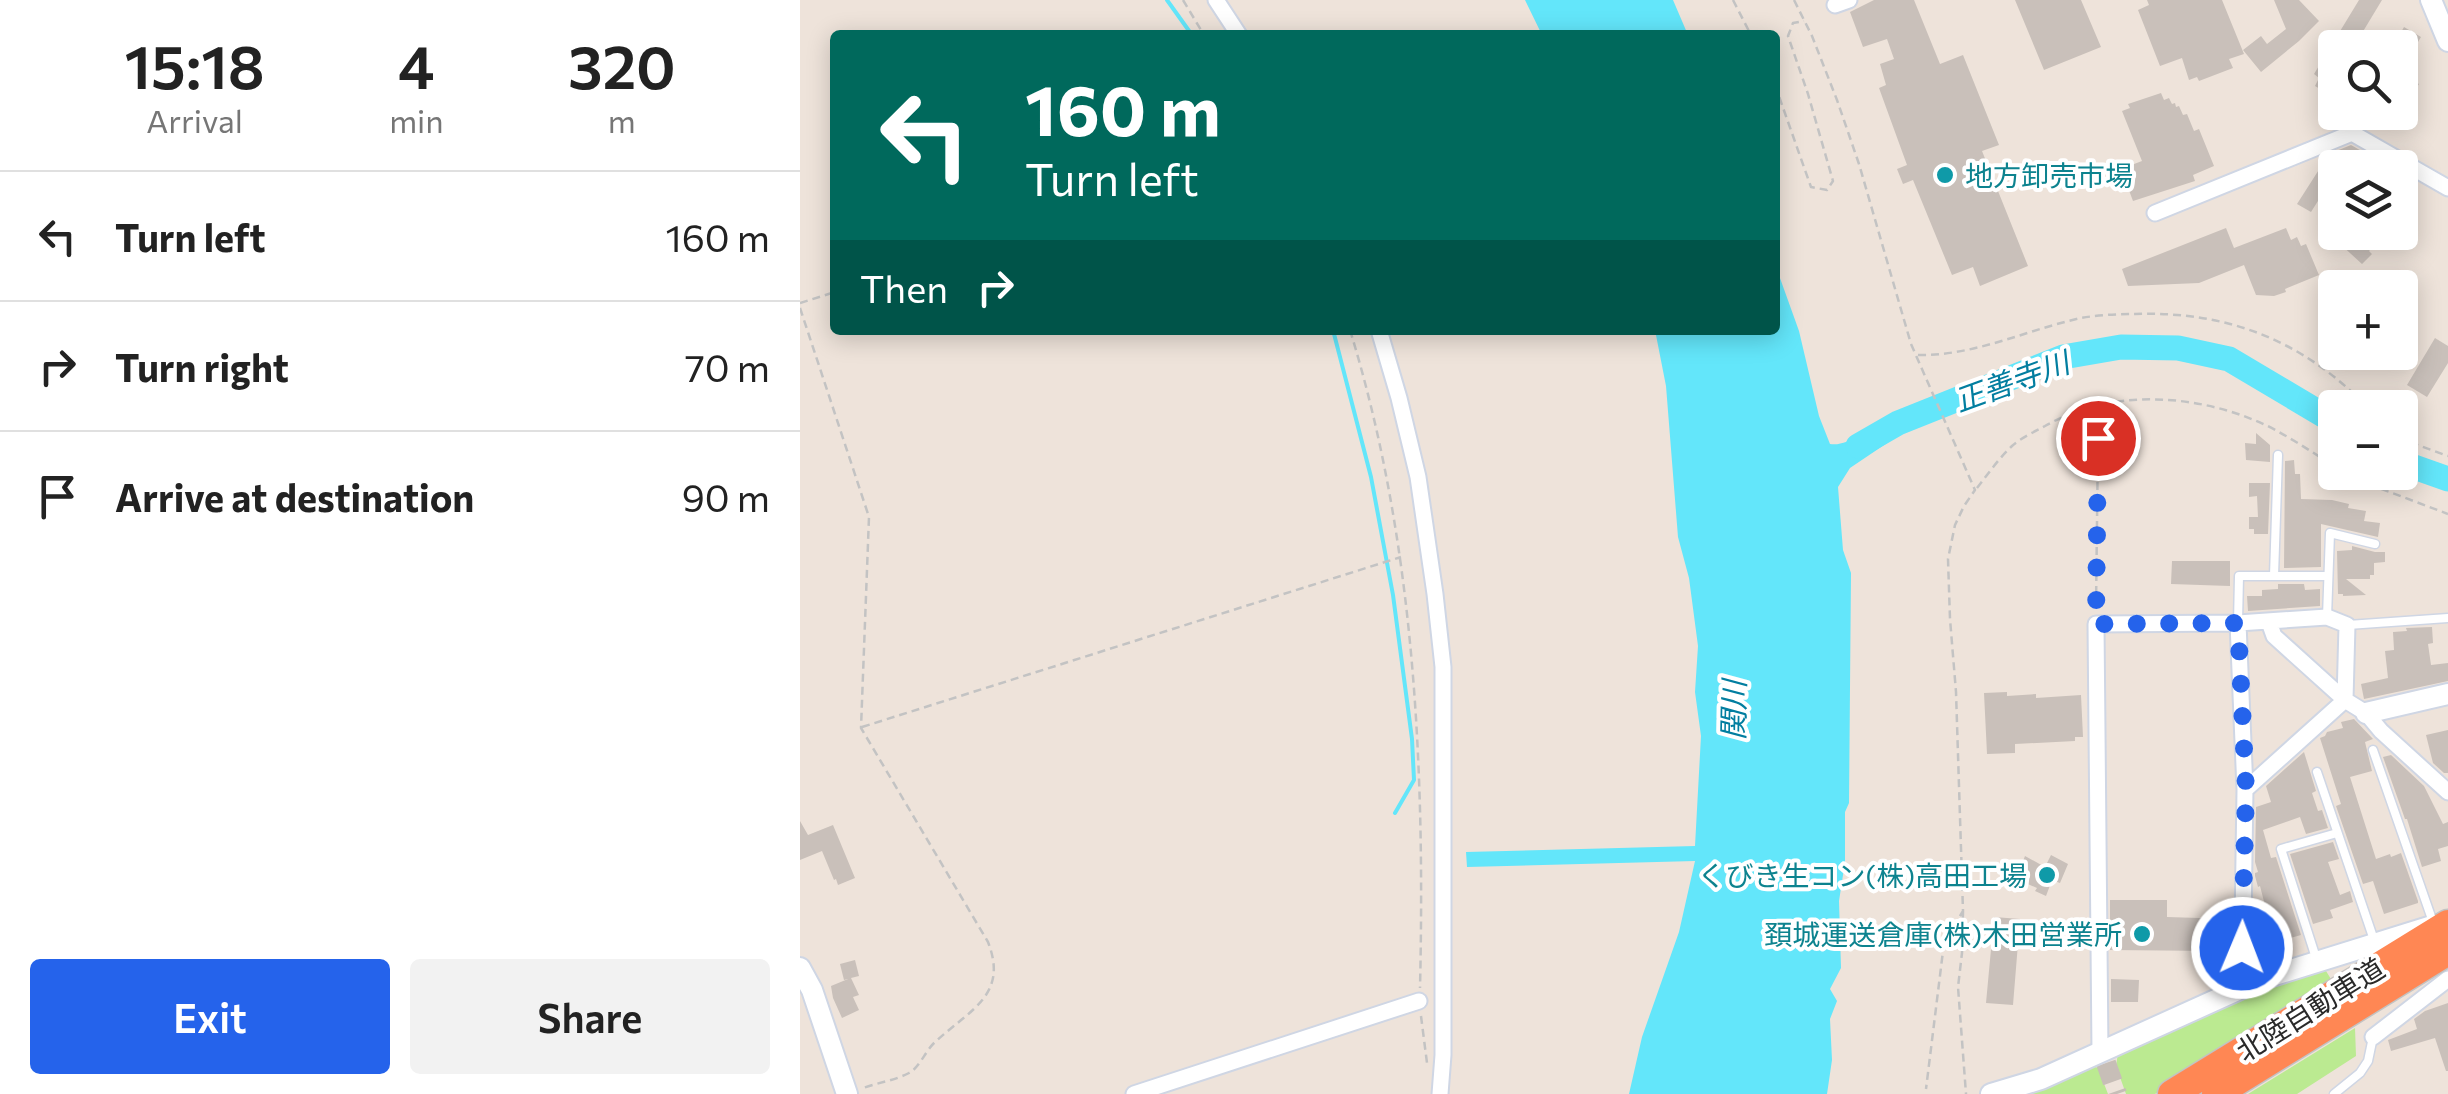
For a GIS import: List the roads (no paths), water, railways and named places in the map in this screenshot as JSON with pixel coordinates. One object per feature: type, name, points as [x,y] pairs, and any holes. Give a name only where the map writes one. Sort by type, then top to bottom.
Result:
[{"type":"highway","name":"北陸自動車道","points":[[2216,1094],[2443,923]]},
{"type":"highway","name":"北陸自動車道","points":[[2172,1094],[2337,1005],[2448,951]]},
{"type":"street","points":[[1216,0],[1235,30]]},
{"type":"street","points":[[2431,0],[2448,41]]},
{"type":"street","points":[[2155,213],[2352,133],[2448,188]]},
{"type":"street","points":[[1380,335],[1418,477],[1443,667],[1440,1094]]},
{"type":"street","points":[[2103,1057],[2096,624],[2238,623],[2327,617],[2348,625],[2345,700],[2246,790]]},
{"type":"street","points":[[2269,622],[2274,636],[2345,700],[2366,713],[2381,732],[2448,792]]},
{"type":"street","points":[[2238,623],[2246,790],[2242,988]]},
{"type":"street","points":[[2366,713],[2448,694]]},
{"type":"street","points":[[1991,1094],[2103,1057],[2242,988],[2443,923]]},
{"type":"street","points":[[800,968],[812,990],[847,1093]]},
{"type":"street","points":[[2373,1037],[2448,980]]},
{"type":"street","points":[[1134,1094],[1420,1001]]},
{"type":"lane","points":[[2274,576],[2278,455]]},
{"type":"lane","points":[[2327,617],[2330,532],[2374,544]]},
{"type":"lane","points":[[2238,623],[2238,576],[2328,576]]},
{"type":"lane","points":[[2348,625],[2448,618]]},
{"type":"lane","points":[[2373,750],[2443,923]]},
{"type":"lane","points":[[2318,772],[2375,943]]},
{"type":"lane","points":[[2317,961],[2281,849],[2337,833]]},
{"type":"lane","points":[[2334,1094],[2360,1074],[2368,1061],[2373,1037]]},
{"type":"water","points":[[1525,0],[1673,0],[1686,30],[1540,30]]},
{"type":"water","name":"関川","points":[[1780,278],[1830,444],[1850,440],[1881,419],[1893,439],[1850,468],[1838,487],[1843,550],[1851,573],[1849,803],[1845,812],[1845,862],[1839,901],[1841,968],[1830,989],[1837,1001],[1830,1019],[1832,1060],[1827,1094],[1629,1094],[1642,1037],[1679,932],[1695,861],[1467,867],[1466,852],[1695,846],[1701,736],[1695,692],[1698,646],[1689,578],[1678,537],[1666,386],[1656,335],[1780,335]]},
{"type":"waterway","points":[[1167,0],[1188,30]]},
{"type":"waterway","points":[[1334,335],[1371,477],[1393,595],[1412,739],[1414,780],[1395,813]]},
{"type":"waterway","name":"正善寺川","points":[[1858,446],[1898,423],[2063,357],[2121,347],[2178,348],[2229,359],[2318,412]]},
{"type":"waterway","name":"正善寺川","points":[[2418,468],[2448,479]]},
{"type":"tunnel","points":[[2106,1063],[2117,1094]]},
{"type":"place","name":"地方卸売市場","points":[[1945,175]]},
{"type":"place","name":"くびき生コン(株)高田工場","points":[[2047,875]]},
{"type":"place","name":"頚城運送倉庫(株)木田営業所","points":[[2142,934]]}]
